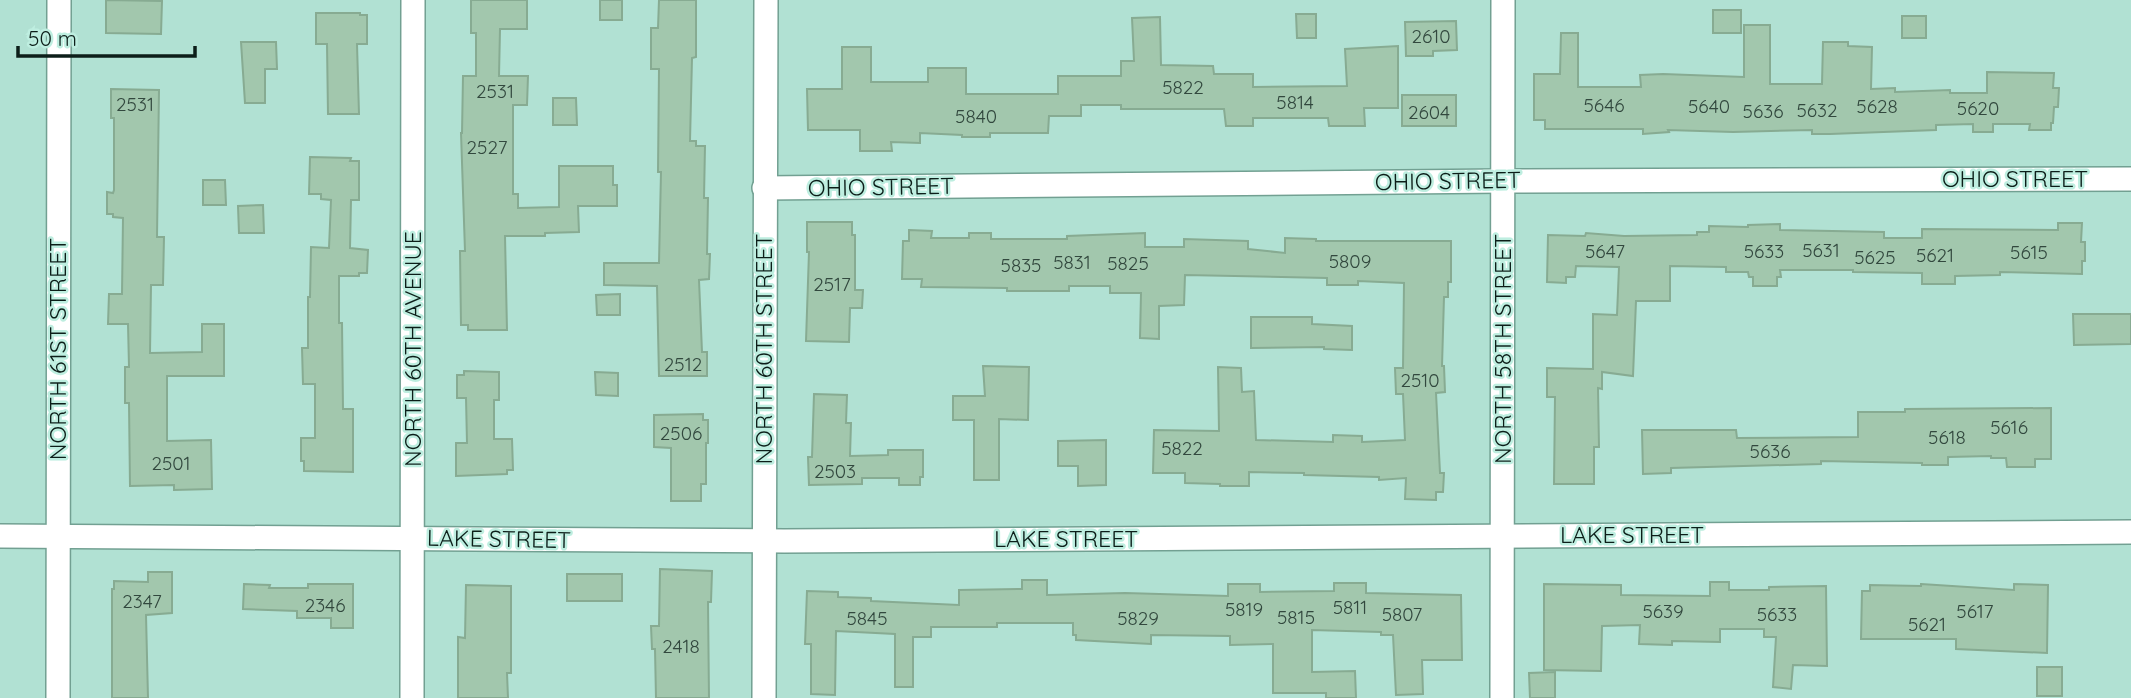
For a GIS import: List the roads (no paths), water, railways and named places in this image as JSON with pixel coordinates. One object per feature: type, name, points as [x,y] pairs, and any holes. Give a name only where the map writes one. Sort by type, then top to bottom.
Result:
[{"type":"street","name":"NORTH 61ST STREET","points":[[58,698],[59,0]]},
{"type":"street","name":"NORTH 60TH AVENUE","points":[[412,698],[413,0]]},
{"type":"street","name":"NORTH 60TH STREET","points":[[764,698],[766,0]]},
{"type":"street","name":"NORTH 58TH STREET","points":[[1502,698],[1503,0]]},
{"type":"street","name":"OHIO STREET","points":[[764,188],[1503,181],[2131,179]]},
{"type":"street","name":"LAKE STREET","points":[[0,536],[763,541],[2131,532]]}]
